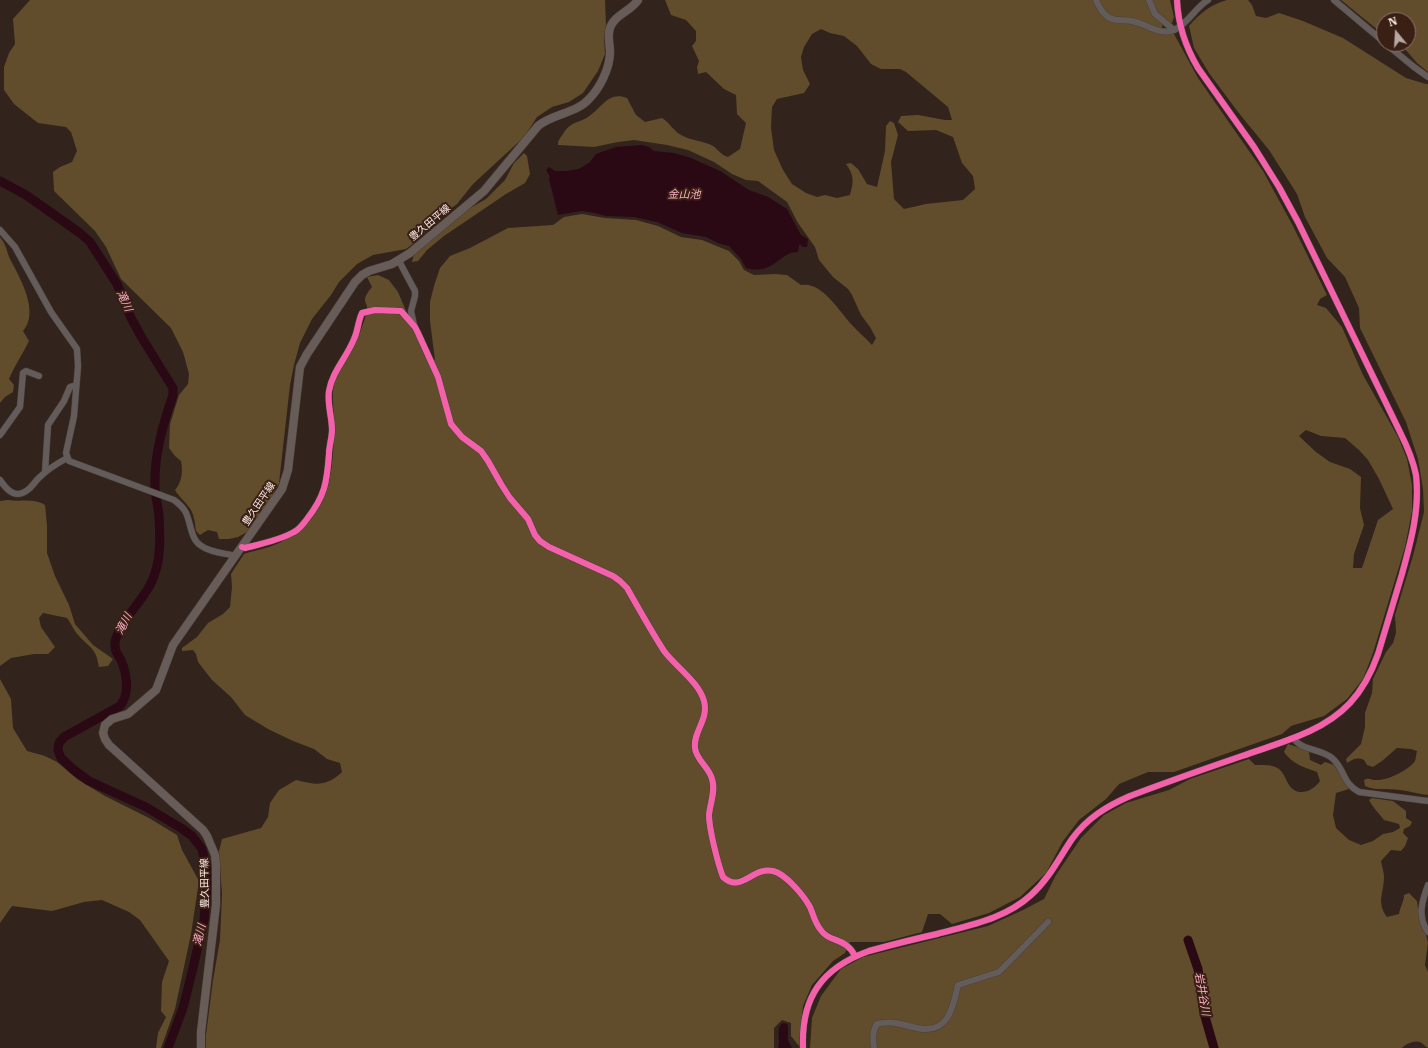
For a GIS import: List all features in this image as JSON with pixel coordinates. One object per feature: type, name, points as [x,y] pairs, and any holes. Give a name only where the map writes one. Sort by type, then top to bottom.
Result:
[{"type":"main road","name":"豊久田平線","points":[[201,1048],[201,1032],[216,905],[215,855],[207,836],[202,830],[109,745],[103,733],[105,725],[108,722],[128,714],[156,690],[173,645],[282,490],[288,470],[298,379],[303,360],[355,282],[369,271],[399,261],[484,191],[538,126],[544,121],[576,108],[589,100],[600,84],[609,61],[609,36],[611,25],[638,0]]},
{"type":"street","points":[[1096,0],[1102,11],[1109,18],[1119,21],[1132,21],[1156,31],[1174,30],[1208,0]]},
{"type":"street","points":[[1149,0],[1155,14],[1174,30]]},
{"type":"street","points":[[803,1048],[803,1028],[805,1016],[813,994],[829,974],[838,966],[855,956],[869,951],[983,922],[1018,906],[1041,885],[1072,838],[1085,823],[1098,813],[1114,803],[1130,796],[1294,738],[1312,730],[1338,713],[1353,699],[1372,670],[1385,632],[1412,539],[1416,516],[1417,492],[1412,460],[1405,442],[1294,215],[1267,166],[1194,61],[1184,41],[1180,26],[1177,0]]},
{"type":"street","points":[[1334,0],[1376,35]]},
{"type":"street","points":[[1396,52],[1428,77]]},
{"type":"street","points":[[0,230],[15,247],[52,312],[75,345],[78,355],[73,423],[66,452],[67,458],[73,463],[164,495],[174,500],[186,512],[195,540],[199,545],[226,555],[236,556]]},
{"type":"street","points":[[399,261],[414,291],[415,296],[411,311],[415,327],[438,377],[451,424],[462,437],[481,451],[504,489],[528,519],[535,535],[540,541],[549,547],[620,580],[664,650],[672,661],[695,685],[704,700],[704,715],[695,747],[696,754],[710,772],[712,778],[713,788],[709,814],[710,824],[723,877],[734,884],[742,882],[761,871],[768,870],[782,876],[804,898],[823,934],[843,942],[849,947],[855,956]]},
{"type":"street","points":[[242,547],[245,548],[281,538],[294,532],[318,505],[325,486],[332,436],[332,418],[329,398],[331,381],[354,340],[359,326],[359,318],[362,313],[375,310],[401,312],[415,327]]},
{"type":"street","points":[[0,435],[20,407],[23,373],[26,371],[39,376]]},
{"type":"street","points":[[45,472],[48,425],[64,401],[70,387],[76,385]]},
{"type":"street","points":[[0,480],[10,492],[14,494],[20,493],[30,487],[45,472],[67,458]]},
{"type":"street","points":[[1294,738],[1299,744],[1333,758],[1348,784],[1359,792],[1428,801]]},
{"type":"street","points":[[1428,885],[1421,909],[1422,921],[1428,932]]},
{"type":"street","points":[[874,1048],[873,1037],[875,1028],[878,1024],[896,1022],[918,1029],[930,1029],[947,1020],[951,1014],[958,985],[999,972],[1048,922]]},
{"type":"shaded area","points":[[30,0],[605,0],[605,54],[598,71],[583,93],[569,102],[552,107],[537,117],[524,137],[473,184],[457,204],[437,219],[418,240],[406,249],[373,255],[357,264],[339,282],[331,295],[312,319],[300,343],[290,385],[279,483],[267,506],[247,532],[238,537],[219,539],[217,532],[208,530],[200,535],[196,531],[192,511],[175,490],[181,480],[182,465],[181,461],[169,448],[170,424],[179,395],[188,384],[189,374],[183,352],[171,328],[121,279],[106,247],[95,231],[54,191],[53,172],[72,162],[77,151],[71,132],[66,127],[38,123],[14,104],[4,90],[4,67],[9,53],[15,44],[13,19]]},
{"type":"shaded area","points":[[665,0],[1170,0],[1174,17],[1172,23],[1163,23],[1161,33],[1174,34],[1198,78],[1263,171],[1293,226],[1327,295],[1320,299],[1317,305],[1326,308],[1342,327],[1363,375],[1398,437],[1407,459],[1412,485],[1412,511],[1405,547],[1373,653],[1363,679],[1347,699],[1324,716],[1291,726],[1282,734],[1174,772],[1148,772],[1119,784],[1106,799],[1079,820],[1063,841],[1046,873],[1020,897],[989,913],[952,924],[940,914],[928,914],[922,932],[884,942],[850,942],[845,953],[833,961],[812,985],[803,1006],[799,1046],[791,1036],[791,1023],[782,1020],[774,1028],[774,1048],[206,1048],[206,1035],[213,980],[220,940],[222,894],[219,851],[222,839],[261,828],[268,817],[270,803],[279,790],[296,780],[320,784],[331,780],[342,772],[340,763],[327,759],[314,749],[268,729],[245,715],[231,697],[212,680],[198,662],[196,654],[193,650],[182,651],[182,648],[197,637],[208,623],[223,614],[230,607],[232,587],[231,574],[244,554],[281,542],[297,532],[309,521],[319,508],[325,494],[332,464],[334,423],[333,395],[335,378],[357,341],[365,319],[367,308],[365,298],[372,287],[367,277],[378,275],[389,280],[398,292],[425,356],[435,360],[430,321],[430,302],[440,268],[450,256],[470,248],[508,228],[553,225],[564,217],[582,214],[605,218],[636,220],[658,226],[681,237],[702,240],[729,251],[739,261],[744,270],[754,275],[787,275],[801,285],[809,285],[816,288],[830,298],[854,328],[872,345],[876,338],[861,315],[848,289],[833,277],[819,260],[815,247],[798,223],[787,202],[758,181],[746,180],[732,174],[714,162],[688,150],[667,145],[634,140],[594,147],[558,145],[559,139],[574,123],[588,117],[610,99],[620,96],[627,98],[636,115],[645,122],[662,118],[680,134],[687,138],[710,144],[728,157],[740,149],[746,123],[737,114],[736,95],[724,89],[706,72],[698,74],[697,67],[699,61],[692,46],[696,41],[696,31],[686,20],[671,15]],"holes":[[[821,29],[830,33],[844,36],[857,46],[871,64],[881,69],[900,69],[906,72],[948,107],[952,120],[918,115],[901,116],[898,122],[908,131],[936,130],[953,137],[962,163],[973,176],[975,189],[963,200],[926,204],[904,209],[894,199],[891,162],[898,135],[894,123],[890,121],[886,126],[885,151],[877,187],[867,184],[858,169],[851,163],[846,164],[851,172],[852,178],[850,195],[837,198],[825,195],[817,197],[806,193],[792,184],[783,170],[774,150],[771,128],[772,107],[777,99],[804,93],[810,84],[803,70],[801,57],[804,47],[812,34]],[[1306,430],[1321,436],[1345,438],[1359,450],[1368,460],[1379,479],[1393,509],[1378,520],[1362,568],[1353,568],[1354,554],[1364,525],[1360,508],[1361,477],[1350,469],[1330,462],[1316,452],[1299,436]]]},
{"type":"shaded area","points":[[1227,0],[1248,0],[1252,5],[1256,16],[1266,18],[1279,13],[1303,21],[1343,38],[1406,78],[1428,84],[1428,795],[1395,789],[1369,788],[1365,786],[1364,780],[1366,779],[1386,779],[1408,768],[1415,761],[1417,751],[1397,748],[1373,767],[1367,765],[1362,759],[1351,760],[1347,763],[1346,759],[1361,744],[1365,727],[1365,713],[1372,693],[1373,679],[1386,652],[1393,643],[1396,633],[1395,615],[1413,556],[1424,512],[1423,489],[1418,459],[1406,422],[1360,328],[1359,308],[1345,277],[1327,258],[1305,217],[1297,194],[1269,150],[1209,73],[1194,48],[1189,26],[1206,10],[1215,4]]},
{"type":"shaded area","points":[[1341,0],[1428,0],[1428,72],[1417,63],[1408,52],[1416,52],[1416,12],[1376,12],[1376,28]]},
{"type":"shaded area","points":[[524,153],[527,156],[530,174],[525,183],[444,236],[427,250],[418,261],[412,262],[414,254],[465,211],[486,199],[505,180],[514,163]]},
{"type":"shaded area","points":[[0,237],[27,295],[30,314],[28,323],[23,331],[29,341],[9,379],[14,385],[13,392],[5,397],[0,403]]},
{"type":"shaded area","points":[[0,501],[31,501],[45,505],[47,553],[55,576],[69,605],[75,624],[93,645],[113,659],[108,666],[99,667],[95,652],[77,634],[67,618],[43,613],[39,618],[41,627],[55,647],[48,654],[34,654],[11,658],[0,666]]},
{"type":"shaded area","points":[[0,679],[11,699],[13,728],[27,751],[45,756],[57,762],[77,779],[177,835],[182,850],[199,881],[191,934],[175,1009],[161,1048],[156,1048],[158,1033],[166,1017],[161,1011],[162,982],[169,961],[140,920],[129,912],[102,900],[84,902],[52,911],[12,906],[0,923]]},
{"type":"shaded area","points":[[1288,744],[1309,751],[1310,760],[1321,765],[1325,762],[1334,765],[1349,789],[1336,793],[1333,815],[1336,828],[1349,840],[1361,845],[1373,841],[1383,834],[1393,832],[1400,828],[1399,824],[1384,820],[1369,800],[1372,798],[1393,801],[1406,811],[1406,818],[1412,822],[1410,826],[1404,829],[1403,833],[1408,838],[1405,846],[1401,851],[1391,850],[1381,861],[1384,883],[1381,902],[1387,917],[1399,914],[1404,895],[1409,893],[1417,901],[1420,923],[1428,943],[1425,965],[1428,972],[1428,1048],[1421,1043],[1416,1042],[1405,1045],[1402,1048],[810,1048],[812,1018],[821,996],[841,969],[863,957],[988,926],[1044,899],[1056,875],[1081,838],[1104,815],[1126,803],[1169,790],[1190,779],[1249,759],[1255,765],[1277,767],[1284,775],[1289,785],[1297,791],[1305,792],[1313,788],[1320,781],[1317,772],[1299,765],[1287,756],[1284,752]]},
{"type":"water","name":"金山池","points":[[642,145],[649,147],[654,151],[674,153],[691,158],[720,171],[749,190],[768,197],[787,209],[801,235],[808,239],[807,247],[802,247],[799,245],[798,252],[786,255],[770,266],[756,270],[746,268],[741,259],[729,246],[718,243],[706,237],[682,233],[657,222],[634,217],[606,216],[581,211],[558,215],[549,179],[550,177],[546,170],[549,167],[555,171],[579,169],[590,162],[596,154],[616,147]]},
{"type":"water","points":[[784,1023],[788,1026],[788,1040],[792,1048],[778,1048],[779,1030],[781,1024]]},
{"type":"waterway","name":"滝川","points":[[0,181],[26,195],[80,233],[90,242],[117,284],[131,318],[173,388],[173,395],[158,451],[155,474],[155,490],[159,516],[160,538],[157,566],[152,581],[144,595],[124,622],[115,641],[116,650],[121,660],[126,678],[125,696],[120,706],[64,737],[59,743],[58,750],[61,758],[89,781],[146,807],[181,828],[192,836],[202,849],[206,865],[207,887],[204,920],[183,1008],[168,1048]]},
{"type":"waterway","name":"岩井谷川","points":[[1188,940],[1198,969],[1204,1013],[1214,1048]]},
{"type":"cycle path","points":[[803,1048],[803,1030],[811,999],[827,976],[839,966],[869,951],[974,924],[999,916],[1010,910],[1021,903],[1037,889],[1072,839],[1084,825],[1098,813],[1130,796],[1313,730],[1339,713],[1355,698],[1367,680],[1378,654],[1409,549],[1416,513],[1416,475],[1410,453],[1298,222],[1279,187],[1254,147],[1193,60],[1181,27],[1177,0]]},
{"type":"cycle path","points":[[242,547],[245,548],[277,540],[289,535],[300,528],[313,511],[318,503],[326,481],[332,436],[329,391],[333,377],[351,346],[362,313],[375,310],[401,311],[415,327],[438,377],[451,424],[462,437],[481,451],[510,498],[528,519],[535,535],[540,541],[549,547],[613,576],[620,581],[627,588],[664,651],[692,681],[701,694],[705,708],[703,720],[696,736],[695,748],[698,756],[708,771],[713,784],[709,821],[714,846],[723,877],[736,883],[759,872],[773,871],[778,873],[789,881],[804,897],[820,929],[828,936],[847,946],[855,956]]}]
